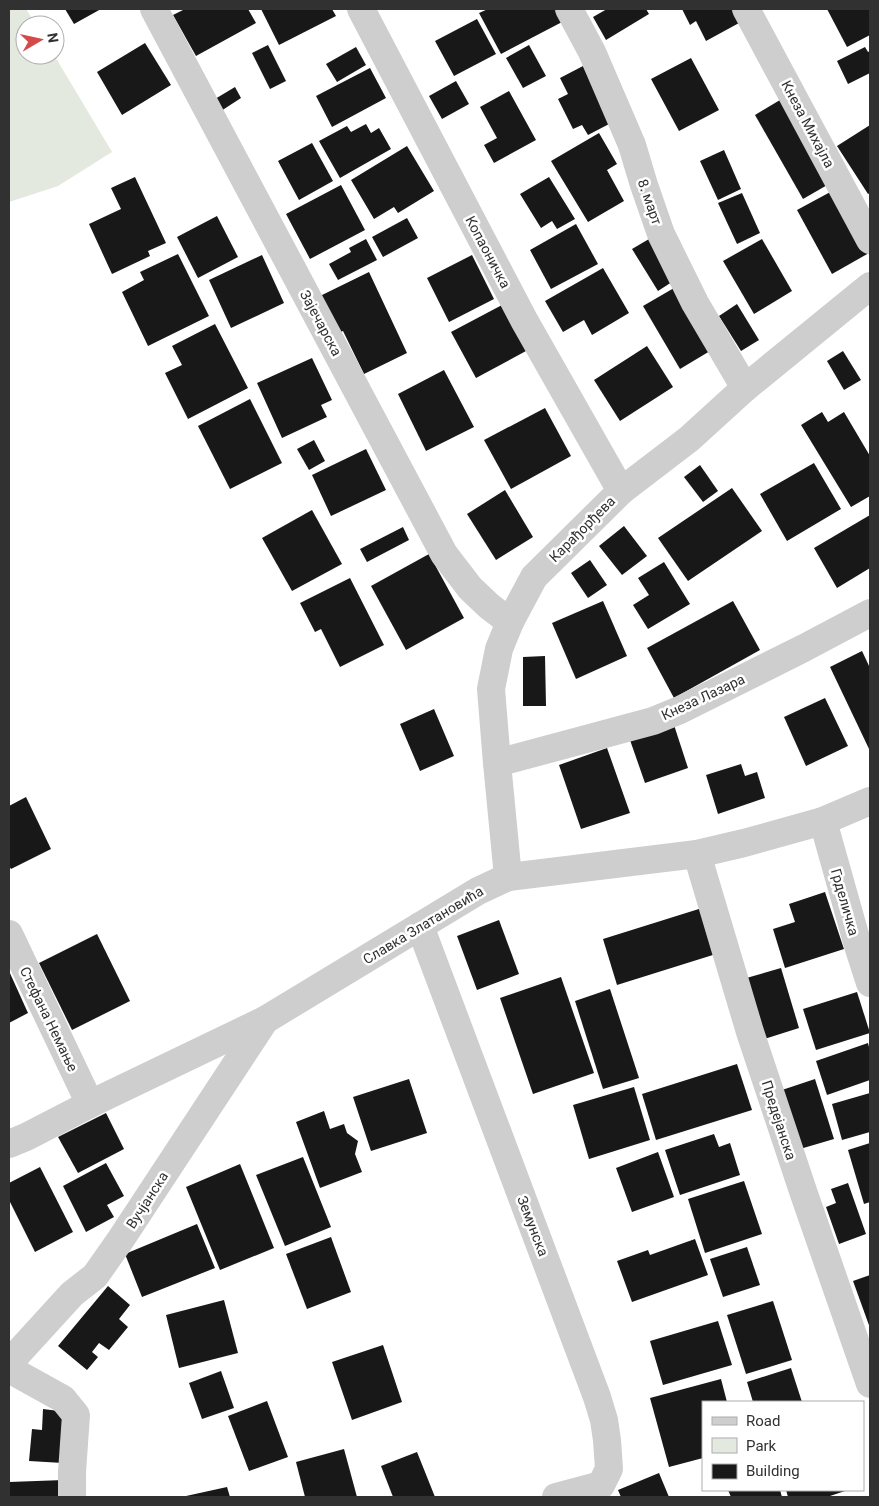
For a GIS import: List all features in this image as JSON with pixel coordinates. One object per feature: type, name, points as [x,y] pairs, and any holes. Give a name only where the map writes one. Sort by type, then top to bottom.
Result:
[{"type":"street","name":"Зајечарска","points":[[154,9],[444,554],[470,588],[510,622]]},
{"type":"street","name":"Копаоничка","points":[[360,9],[524,320],[621,491]]},
{"type":"street","name":"8. март","points":[[569,9],[592,52],[632,145],[661,234],[695,303],[745,388]]},
{"type":"street","name":"Кнеза Михајла","points":[[746,9],[870,240]]},
{"type":"street","name":"Карађорђева","points":[[508,877],[491,689],[498,649],[534,577],[621,491],[690,439],[745,388],[870,286]]},
{"type":"street","name":"Кнеза Лазара","points":[[497,762],[652,721],[680,710],[870,613]]},
{"type":"street","name":"Славка Златановића","points":[[9,1144],[265,1020],[478,891],[508,877],[697,854],[781,834],[822,821],[870,801]]},
{"type":"street","name":"Грделичка","points":[[822,821],[870,983]]},
{"type":"street","name":"Предејанска","points":[[697,854],[750,1032],[870,1384]]},
{"type":"street","name":"Земунска","points":[[420,926],[597,1397],[605,1430],[608,1469],[602,1491],[556,1497]]},
{"type":"street","name":"Стефана Немање","points":[[9,934],[90,1104]]},
{"type":"street","name":"Вучјанска","points":[[9,1363],[72,1294],[95,1276],[265,1020]]},
{"type":"street","points":[[9,1370],[63,1399],[76,1415],[72,1497]]},
{"type":"green space","points":[[9,9],[26,9],[30,15],[15,15],[15,65],[60,65],[112,152],[58,186],[9,202]]},
{"type":"building","points":[[65,9],[101,9],[74,24]]},
{"type":"building","points":[[185,9],[248,9],[256,23],[196,56],[173,15]]},
{"type":"building","points":[[261,9],[332,9],[336,16],[279,45]]},
{"type":"building","points":[[488,9],[558,9],[564,21],[501,54],[479,13]]},
{"type":"building","points":[[607,9],[646,9],[649,14],[606,40],[593,17]]},
{"type":"building","points":[[682,9],[732,9],[739,23],[706,41],[696,21],[690,25]]},
{"type":"building","points":[[827,9],[870,9],[870,35],[847,47]]},
{"type":"building","points":[[477,19],[496,54],[454,76],[435,41]]},
{"type":"building","points":[[145,43],[171,85],[122,115],[97,72]]},
{"type":"building","points":[[268,45],[286,81],[270,89],[252,53]]},
{"type":"building","points":[[529,45],[546,76],[523,88],[506,58]]},
{"type":"building","points":[[356,47],[366,65],[337,82],[326,64]]},
{"type":"building","points":[[865,47],[868,52],[870,51],[870,73],[848,84],[837,61]]},
{"type":"building","points":[[691,58],[719,110],[679,131],[651,79]]},
{"type":"building","points":[[583,66],[611,123],[588,135],[582,125],[573,129],[558,99],[568,94],[560,78]]},
{"type":"building","points":[[370,68],[386,98],[332,127],[316,96]]},
{"type":"building","points":[[456,81],[469,104],[442,119],[429,96]]},
{"type":"building","points":[[235,87],[241,98],[221,111],[215,99]]},
{"type":"building","points":[[509,91],[536,140],[494,163],[484,145],[497,138],[480,107]]},
{"type":"building","points":[[780,100],[829,184],[803,199],[755,115]]},
{"type":"building","points":[[366,124],[371,133],[379,128],[391,149],[340,178],[319,141],[347,126],[351,132]]},
{"type":"building","points":[[870,125],[870,193],[868,194],[837,146]]},
{"type":"building","points":[[599,133],[617,164],[607,170],[624,201],[588,222],[551,161]]},
{"type":"building","points":[[312,143],[333,181],[299,200],[278,161]]},
{"type":"building","points":[[407,146],[434,191],[398,213],[394,207],[374,219],[351,180]]},
{"type":"building","points":[[724,150],[741,189],[718,200],[700,161]]},
{"type":"building","points":[[135,177],[166,243],[148,251],[150,256],[112,274],[89,224],[121,209],[111,188]]},
{"type":"building","points":[[549,177],[575,219],[557,229],[552,221],[541,228],[520,194]]},
{"type":"building","points":[[341,185],[365,230],[310,259],[286,214]]},
{"type":"building","points":[[834,190],[869,253],[832,274],[797,210]]},
{"type":"building","points":[[742,193],[760,233],[737,244],[718,203]]},
{"type":"building","points":[[217,216],[238,257],[198,278],[177,237]]},
{"type":"building","points":[[407,218],[418,238],[383,257],[372,237]]},
{"type":"building","points":[[576,224],[598,264],[551,289],[530,250]]},
{"type":"building","points":[[366,239],[377,260],[338,280],[329,264],[351,252],[349,248]]},
{"type":"building","points":[[649,239],[675,280],[658,291],[632,249]]},
{"type":"building","points":[[762,239],[792,291],[754,314],[723,261]]},
{"type":"building","points":[[178,254],[209,316],[148,346],[122,292],[144,280],[140,272]]},
{"type":"building","points":[[262,255],[284,303],[231,328],[209,280]]},
{"type":"building","points":[[472,255],[494,299],[449,322],[427,278]]},
{"type":"building","points":[[603,268],[629,313],[592,335],[584,320],[563,332],[545,301]]},
{"type":"building","points":[[369,272],[407,353],[364,374],[343,331],[338,333],[320,296]]},
{"type":"building","points":[[674,288],[710,351],[680,369],[643,306]]},
{"type":"building","points":[[737,304],[759,340],[741,351],[719,316]]},
{"type":"building","points":[[502,305],[526,351],[476,378],[451,332]]},
{"type":"building","points":[[215,324],[248,388],[188,419],[165,373],[182,365],[172,346]]},
{"type":"building","points":[[647,346],[673,387],[620,421],[594,380]]},
{"type":"building","points":[[843,351],[861,380],[844,390],[827,361]]},
{"type":"building","points":[[312,358],[332,400],[321,405],[327,417],[282,438],[257,383]]},
{"type":"building","points":[[444,370],[474,427],[426,451],[398,394]]},
{"type":"building","points":[[250,399],[282,463],[230,489],[198,426]]},
{"type":"building","points":[[545,408],[571,456],[511,489],[484,440]]},
{"type":"building","points":[[822,412],[828,422],[844,412],[870,456],[870,496],[851,507],[801,425]]},
{"type":"building","points":[[314,440],[325,461],[309,470],[297,449]]},
{"type":"building","points":[[366,449],[386,490],[331,516],[312,475]]},
{"type":"building","points":[[814,463],[841,509],[787,541],[760,494]]},
{"type":"building","points":[[700,465],[718,491],[703,502],[684,477]]},
{"type":"building","points":[[732,488],[762,531],[688,581],[658,538]]},
{"type":"building","points":[[505,490],[533,537],[496,560],[467,514]]},
{"type":"building","points":[[312,510],[342,564],[292,591],[262,538]]},
{"type":"building","points":[[870,515],[870,568],[837,588],[814,548]]},
{"type":"building","points":[[624,526],[647,556],[622,575],[599,546]]},
{"type":"building","points":[[403,527],[409,540],[367,562],[360,549]]},
{"type":"building","points":[[429,554],[464,618],[406,650],[371,586]]},
{"type":"building","points":[[590,560],[607,585],[588,598],[571,573]]},
{"type":"building","points":[[664,562],[690,604],[648,629],[633,605],[649,595],[638,578]]},
{"type":"building","points":[[350,578],[384,645],[340,667],[321,629],[315,632],[300,603]]},
{"type":"building","points":[[603,601],[627,656],[576,679],[552,623]]},
{"type":"building","points":[[733,601],[760,650],[674,698],[647,648]]},
{"type":"building","points":[[862,651],[870,668],[870,751],[830,667]]},
{"type":"building","points":[[545,656],[546,706],[523,706],[523,657]]},
{"type":"building","points":[[825,698],[848,746],[806,766],[784,717]]},
{"type":"building","points":[[434,709],[454,756],[420,771],[400,724]]},
{"type":"building","points":[[674,725],[688,768],[645,783],[630,740]]},
{"type":"building","points":[[607,748],[630,813],[581,829],[559,765]]},
{"type":"building","points":[[741,764],[745,776],[757,772],[765,798],[718,814],[706,775]]},
{"type":"building","points":[[26,797],[51,849],[11,869],[9,866],[9,806]]},
{"type":"building","points":[[825,892],[844,949],[785,968],[773,929],[795,922],[789,904]]},
{"type":"building","points":[[702,908],[716,954],[617,985],[603,939]]},
{"type":"building","points":[[499,920],[519,974],[477,990],[457,936]]},
{"type":"building","points":[[97,934],[130,1001],[72,1030],[39,963]]},
{"type":"building","points":[[781,968],[799,1028],[761,1040],[743,979]]},
{"type":"building","points":[[9,971],[28,1013],[9,1023]]},
{"type":"building","points":[[561,977],[594,1073],[533,1094],[500,998]]},
{"type":"building","points":[[610,989],[639,1078],[603,1089],[575,1001]]},
{"type":"building","points":[[857,992],[870,1033],[816,1050],[803,1009]]},
{"type":"building","points":[[868,1043],[870,1051],[870,1080],[827,1095],[816,1061]]},
{"type":"building","points":[[737,1064],[752,1110],[656,1140],[642,1094]]},
{"type":"building","points":[[409,1079],[427,1133],[371,1151],[353,1097]]},
{"type":"building","points":[[815,1079],[834,1139],[800,1149],[782,1090]]},
{"type":"building","points":[[634,1087],[650,1140],[589,1159],[573,1105]]},
{"type":"building","points":[[870,1093],[870,1132],[842,1140],[832,1104]]},
{"type":"building","points":[[324,1111],[330,1129],[344,1124],[347,1133],[358,1141],[355,1154],[362,1172],[320,1188],[296,1122]]},
{"type":"building","points":[[106,1113],[124,1149],[78,1173],[58,1137]]},
{"type":"building","points":[[714,1134],[719,1147],[730,1143],[740,1175],[680,1195],[665,1150]]},
{"type":"building","points":[[870,1143],[870,1202],[864,1204],[848,1150]]},
{"type":"building","points":[[658,1152],[674,1197],[632,1212],[616,1168]]},
{"type":"building","points":[[303,1157],[331,1227],[285,1246],[256,1175]]},
{"type":"building","points":[[106,1163],[124,1196],[107,1205],[114,1217],[86,1232],[63,1186]]},
{"type":"building","points":[[240,1164],[274,1248],[220,1270],[186,1187]]},
{"type":"building","points":[[40,1167],[73,1232],[35,1252],[9,1200],[9,1183]]},
{"type":"building","points":[[744,1181],[762,1234],[705,1253],[688,1199]]},
{"type":"building","points":[[848,1183],[866,1234],[839,1244],[826,1207],[836,1203],[831,1189]]},
{"type":"building","points":[[197,1224],[215,1268],[142,1297],[125,1254]]},
{"type":"building","points":[[331,1237],[351,1292],[307,1309],[286,1254]]},
{"type":"building","points":[[695,1239],[708,1275],[632,1302],[617,1261],[648,1250],[650,1255]]},
{"type":"building","points":[[747,1247],[760,1285],[723,1297],[710,1259]]},
{"type":"building","points":[[870,1275],[870,1328],[853,1281]]},
{"type":"building","points":[[108,1286],[130,1305],[119,1319],[128,1327],[109,1350],[99,1343],[92,1352],[98,1357],[87,1370],[58,1346]]},
{"type":"building","points":[[224,1300],[238,1353],[179,1368],[166,1315]]},
{"type":"building","points":[[773,1301],[792,1360],[746,1374],[727,1315]]},
{"type":"building","points":[[718,1321],[732,1365],[663,1385],[650,1341]]},
{"type":"building","points":[[383,1345],[402,1402],[352,1420],[332,1362]]},
{"type":"building","points":[[791,1368],[802,1401],[753,1401],[747,1382]]},
{"type":"building","points":[[221,1371],[234,1408],[202,1419],[189,1383]]},
{"type":"building","points":[[721,1379],[727,1401],[702,1401],[702,1458],[669,1467],[650,1398]]},
{"type":"building","points":[[267,1401],[288,1457],[249,1471],[228,1416]]},
{"type":"building","points":[[43,1409],[67,1412],[63,1463],[29,1461],[32,1429],[42,1430]]},
{"type":"building","points":[[344,1449],[357,1497],[305,1497],[296,1462]]},
{"type":"building","points":[[417,1452],[435,1497],[393,1497],[381,1466]]},
{"type":"building","points":[[659,1473],[669,1497],[621,1497],[618,1490]]},
{"type":"building","points":[[64,1480],[64,1497],[9,1497],[9,1482]]},
{"type":"building","points":[[227,1487],[230,1497],[186,1497],[186,1496]]},
{"type":"building","points":[[728,1491],[780,1491],[782,1497],[731,1497]]},
{"type":"building","points":[[786,1491],[845,1491],[827,1497],[788,1497]]}]
